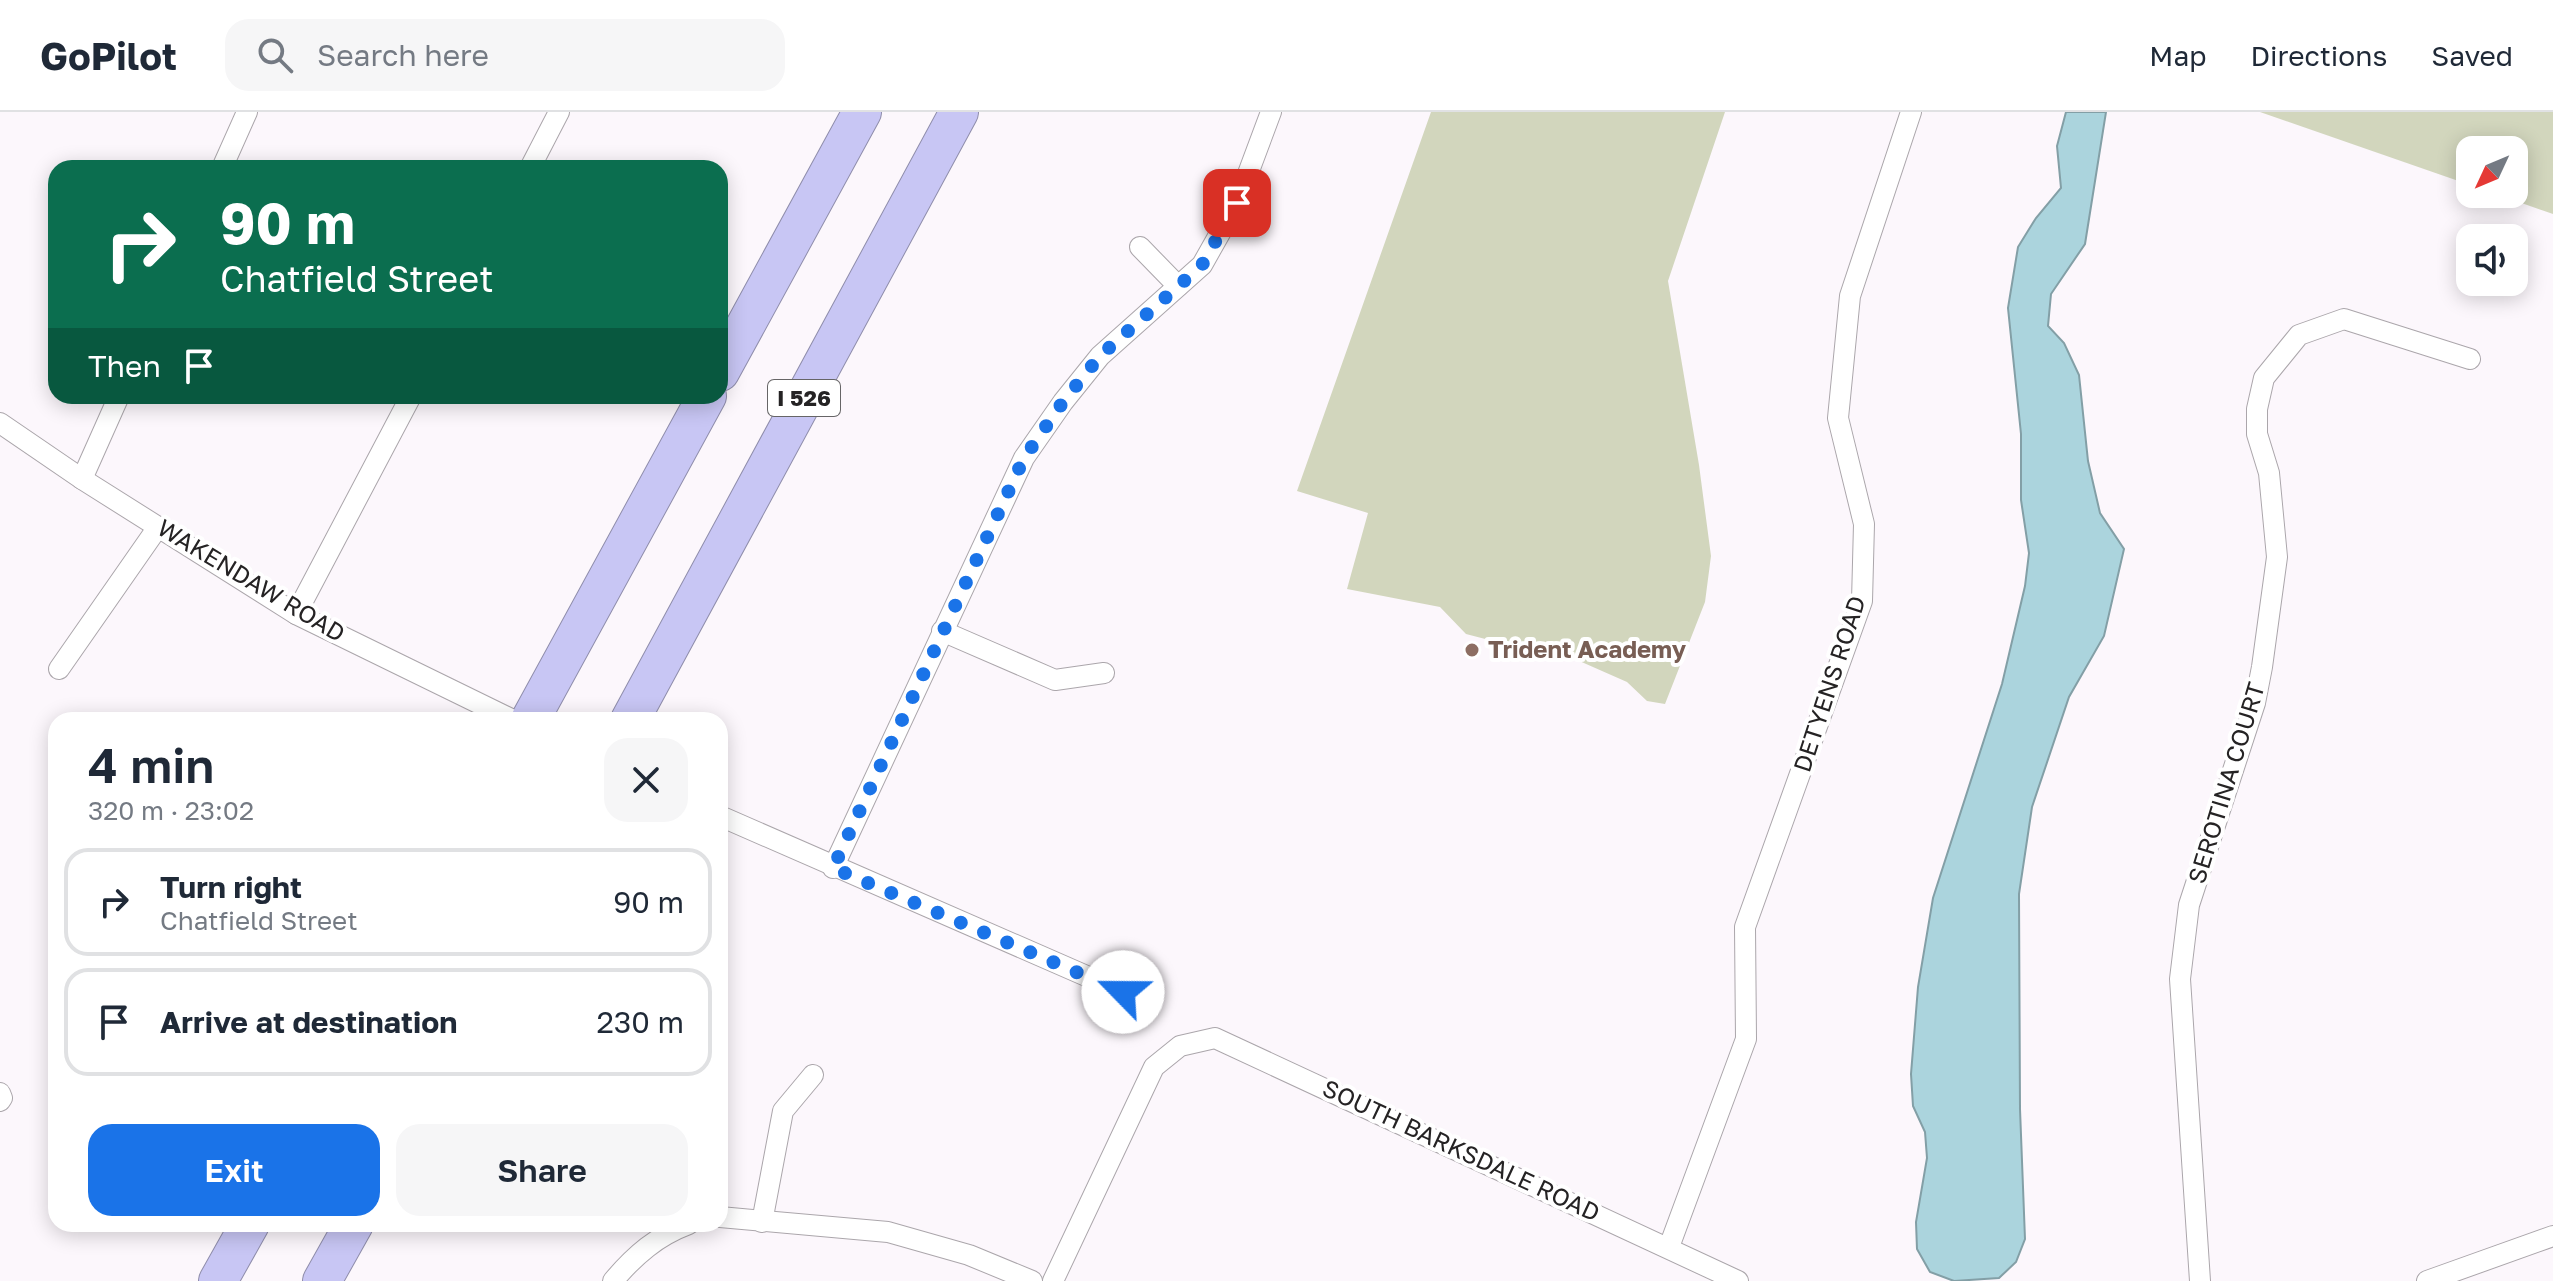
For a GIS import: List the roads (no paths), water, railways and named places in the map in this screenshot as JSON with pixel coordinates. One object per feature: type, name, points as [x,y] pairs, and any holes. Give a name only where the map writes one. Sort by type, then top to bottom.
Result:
[{"type":"highway","points":[[728,357],[862,112]]},
{"type":"highway","name":"I 526","points":[[634,712],[959,112]]},
{"type":"highway","points":[[534,712],[703,404]]},
{"type":"highway","points":[[218,1281],[246,1232]]},
{"type":"highway","points":[[322,1281],[350,1232]]},
{"type":"street","points":[[226,160],[247,112]]},
{"type":"street","points":[[534,160],[559,112]]},
{"type":"street","points":[[833,868],[1024,458],[1100,356],[1202,265],[1237,203],[1271,112]]},
{"type":"street","name":"DETYENS ROAD","points":[[1669,1247],[1746,1039],[1745,927],[1862,601],[1864,524],[1838,418],[1839,403],[1850,296],[1911,112]]},
{"type":"street","points":[[1140,247],[1178,286]]},
{"type":"street","name":"SEROTINA COURT","points":[[2200,1281],[2180,979],[2189,905],[2255,703],[2262,667],[2277,557],[2269,473],[2257,434],[2257,409],[2264,378],[2299,335],[2344,319],[2470,359]]},
{"type":"street","points":[[82,479],[115,404]]},
{"type":"street","points":[[296,614],[407,404]]},
{"type":"street","name":"WAKENDAW ROAD","points":[[0,423],[82,479],[296,614],[497,712]]},
{"type":"street","points":[[59,669],[158,527]]},
{"type":"street","points":[[942,631],[1055,680],[1104,673]]},
{"type":"street","points":[[728,820],[1123,992]]},
{"type":"street","name":"SOUTH BARKSDALE ROAD","points":[[1053,1281],[1154,1067],[1180,1046],[1215,1038],[1738,1281]]},
{"type":"street","points":[[762,1222],[783,1111],[813,1075]]},
{"type":"street","points":[[0,1093],[0,1101]]},
{"type":"street","points":[[728,1218],[888,1232],[969,1255],[1032,1281]]},
{"type":"street","points":[[613,1281],[633,1258],[668,1232]]},
{"type":"street","points":[[2427,1281],[2553,1236]]},
{"type":"water","points":[[2066,112],[2106,112],[2085,244],[2051,294],[2048,326],[2064,343],[2079,375],[2088,461],[2100,513],[2124,549],[2104,636],[2069,697],[2032,807],[2019,894],[2020,1109],[2025,1239],[2016,1262],[1999,1278],[1954,1281],[1930,1272],[1917,1249],[1916,1222],[1927,1158],[1925,1132],[1913,1106],[1911,1074],[1918,987],[1933,898],[2002,684],[2025,586],[2029,553],[2021,500],[2021,434],[2008,308],[2018,247],[2036,218],[2061,188],[2057,146]]},
{"type":"place","name":"Trident Academy","points":[[1472,650]]}]
